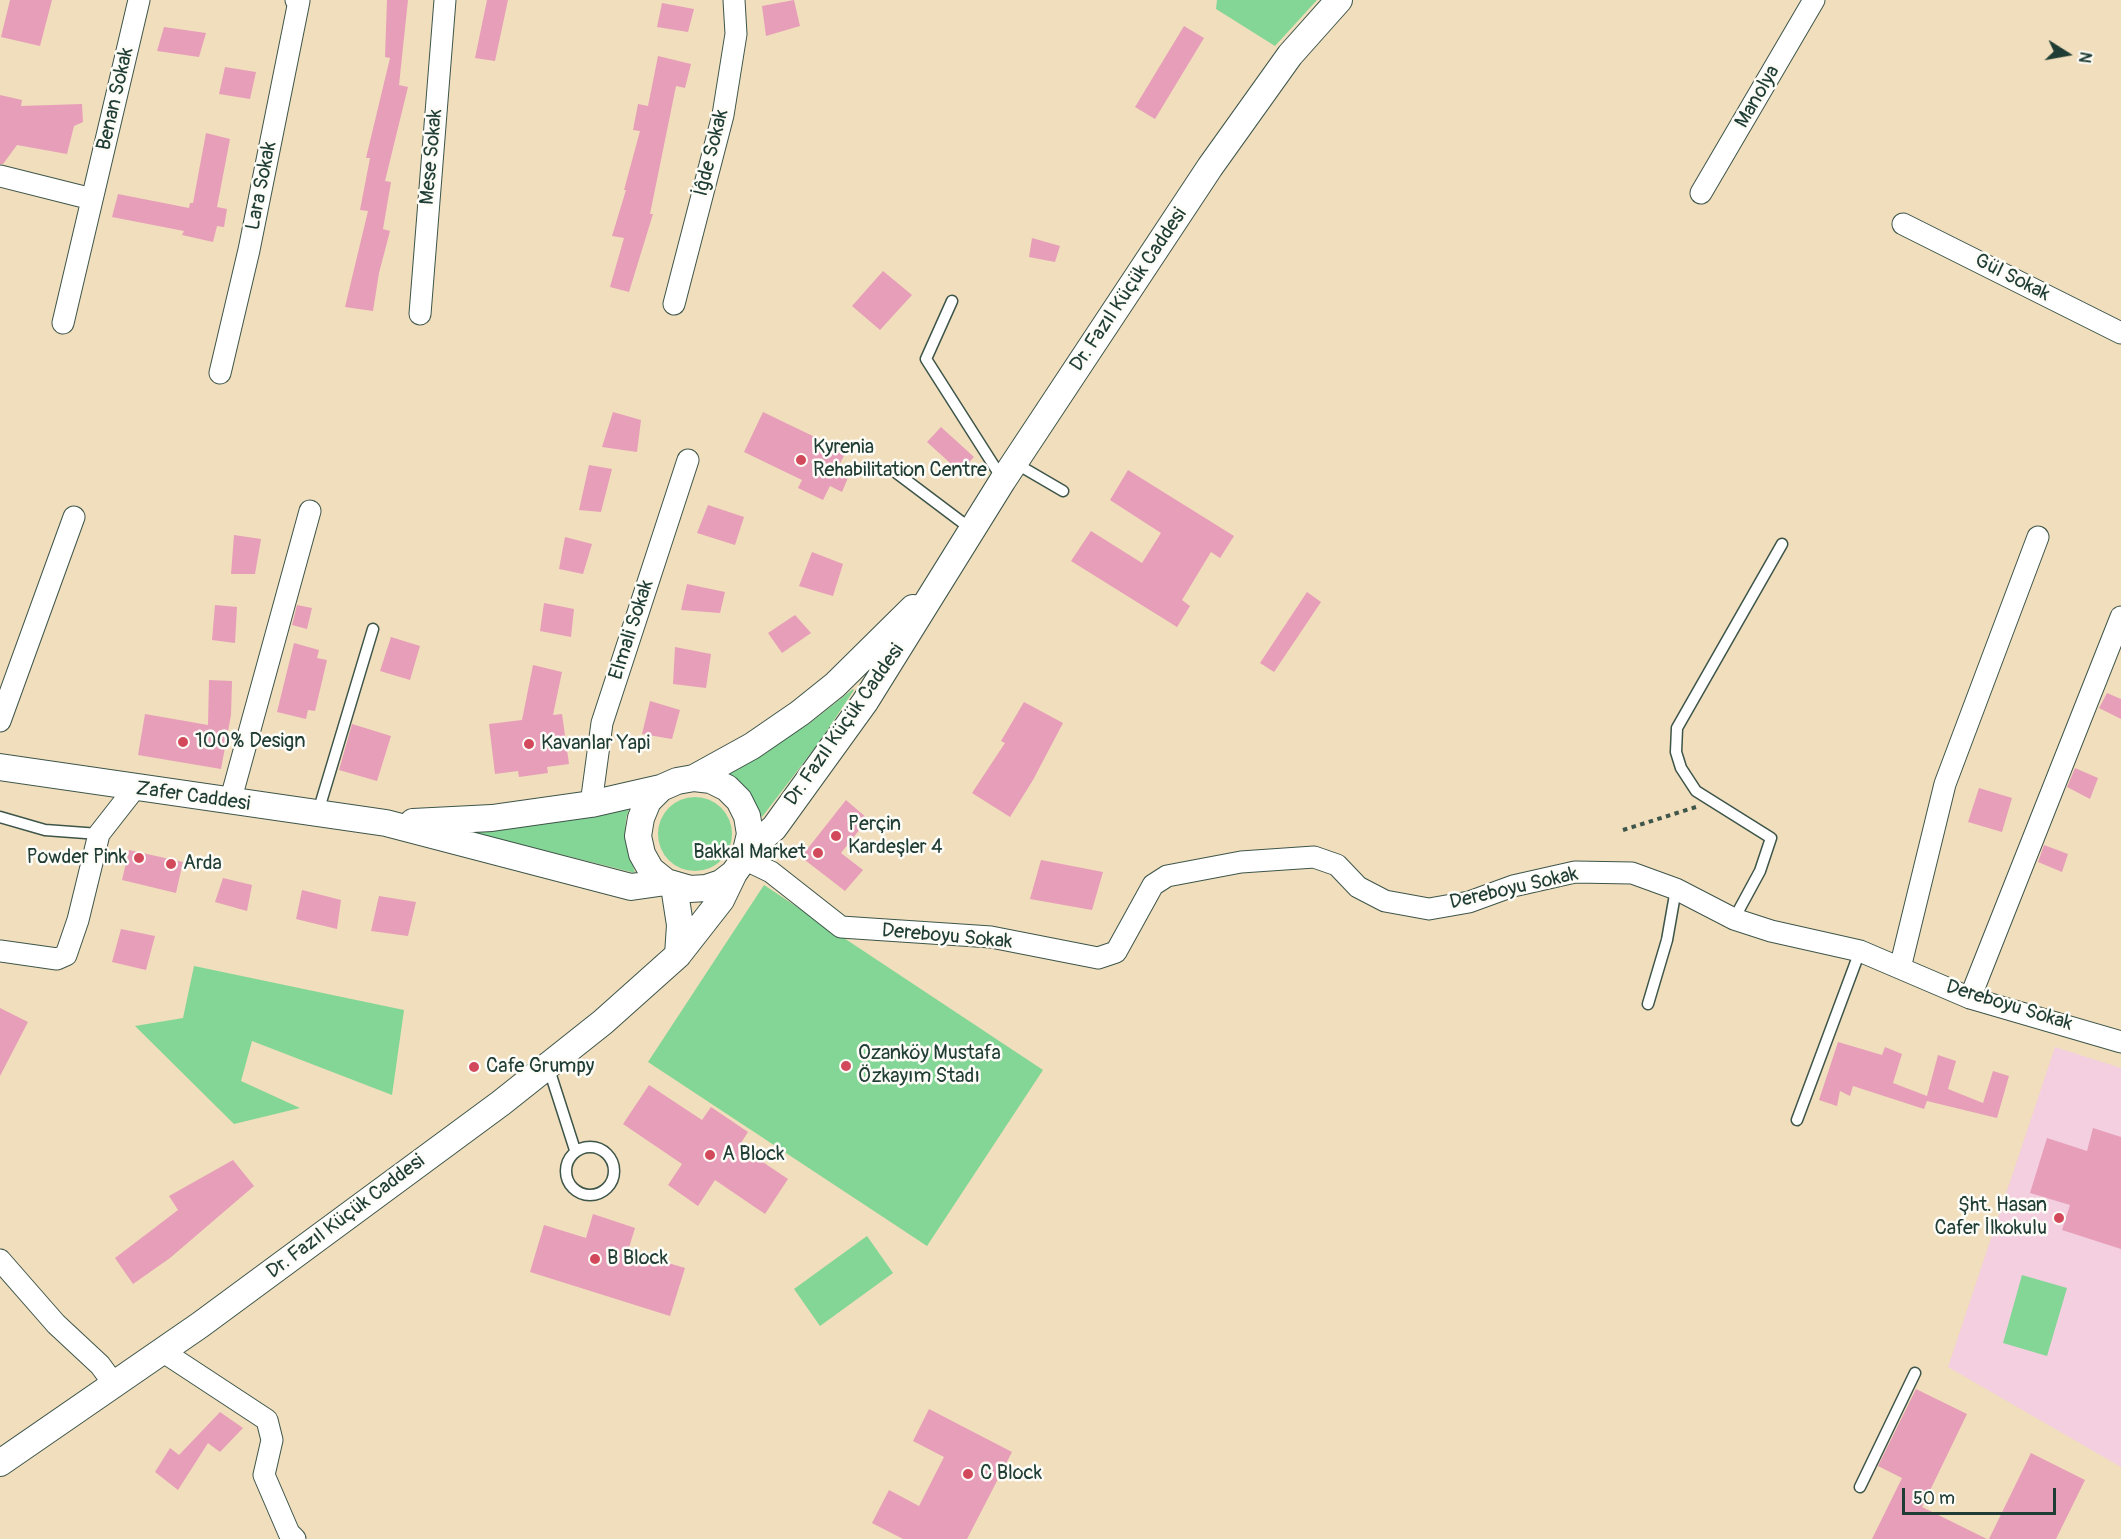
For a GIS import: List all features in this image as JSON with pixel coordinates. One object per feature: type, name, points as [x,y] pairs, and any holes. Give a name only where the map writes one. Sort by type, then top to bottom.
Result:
[{"type":"street","name":"Benan Sokak","points":[[63,324],[140,0]]},
{"type":"street","name":"Lara Sokak","points":[[219,373],[249,250],[299,1],[296,0]]},
{"type":"street","name":"Mese Sokak","points":[[420,314],[445,0]]},
{"type":"street","name":"İĝde Sokak","points":[[674,304],[723,114],[736,34],[734,0]]},
{"type":"street","name":"Dr. Fazıl Küçük Caddesi","points":[[0,1463],[162,1352],[548,1066],[603,1022],[678,955],[721,900],[742,861],[774,828],[865,702],[932,591],[1210,167],[1290,55],[1339,0]]},
{"type":"street","name":"Manolya","points":[[1701,194],[1814,0]]},
{"type":"street","points":[[0,176],[92,199]]},
{"type":"street","name":"Gül Sokak","points":[[1903,224],[2121,333]]},
{"type":"street","name":"Elmali Sokak","points":[[591,804],[602,723],[688,460]]},
{"type":"street","points":[[230,802],[310,511]]},
{"type":"street","points":[[0,721],[74,517]]},
{"type":"street","points":[[1900,968],[1945,784],[2038,537]]},
{"type":"street","name":"Dr. Fazıl Küçük Caddesi","points":[[694,778],[752,746],[800,713],[835,685],[932,591]]},
{"type":"street","points":[[1970,998],[2121,617]]},
{"type":"street","name":"Zafer Caddesi","points":[[0,767],[386,823],[631,887],[670,884]]},
{"type":"street","points":[[694,778],[711,780],[727,788],[739,800],[747,816],[750,834],[742,861],[721,883],[706,888],[690,889],[670,884],[651,870],[642,854],[638,836],[640,818],[648,801],[661,788],[677,781],[694,778]]},
{"type":"street","points":[[0,951],[57,959],[66,955],[78,920],[99,834],[135,788]]},
{"type":"street","name":"Zafer Caddesi","points":[[386,823],[492,818],[591,804],[661,788]]},
{"type":"street","name":"Dereboyu Sokak","points":[[742,861],[771,872],[841,927],[991,937],[1098,958],[1116,952],[1153,885],[1167,876],[1241,861],[1314,857],[1337,865],[1358,887],[1385,901],[1429,909],[1469,902],[1513,886],[1575,872],[1632,873],[1676,889],[1734,919],[1771,931],[1860,951],[1970,998],[2121,1042]]},
{"type":"street","points":[[670,884],[680,925],[678,955]]},
{"type":"street","points":[[0,1260],[56,1324],[100,1365],[114,1384]]},
{"type":"street","points":[[162,1352],[267,1420],[272,1440],[264,1475],[289,1533],[295,1539]]},
{"type":"lane","points":[[952,301],[926,359],[1009,472],[1063,491]]},
{"type":"lane","points":[[894,471],[972,530]]},
{"type":"lane","points":[[1734,919],[1760,871],[1771,838],[1696,791],[1682,768],[1676,752],[1677,728],[1782,543]]},
{"type":"lane","points":[[317,814],[373,629]]},
{"type":"lane","points":[[0,817],[45,830],[99,834]]},
{"type":"lane","points":[[1648,1004],[1667,940],[1676,889]]},
{"type":"lane","points":[[1797,1120],[1860,951]]},
{"type":"lane","points":[[548,1066],[575,1150]]},
{"type":"lane","points":[[588,1146],[595,1147],[602,1149],[612,1159],[615,1173],[609,1186],[598,1195],[584,1195],[571,1188],[565,1176],[566,1162],[575,1150],[588,1146]]},
{"type":"lane","points":[[1860,1487],[1915,1373]]},
{"type":"path","points":[[1623,830],[1713,802]]},
{"type":"shaded area","name":"Şht. Hasan Cafer İlkokulu","points":[[2055,1047],[2121,1068],[2121,1467],[1948,1367]]},
{"type":"green space","points":[[1217,0],[1317,0],[1275,46],[1216,9]]},
{"type":"green space","points":[[853,689],[820,741],[762,817],[743,785],[728,774],[810,723]]},
{"type":"green space","points":[[695,797],[716,803],[726,813],[732,834],[726,855],[716,865],[695,871],[674,865],[664,855],[658,834],[664,813],[674,803]]},
{"type":"green space","points":[[630,806],[626,818],[625,835],[635,873],[479,834],[479,831],[580,818]]},
{"type":"green space","name":"Ozanköy Mustafa Özkayım Stadı","points":[[764,885],[1043,1070],[927,1246],[648,1062]]},
{"type":"green space","points":[[194,966],[404,1010],[392,1095],[252,1041],[241,1081],[300,1108],[234,1124],[135,1026],[183,1018]]},
{"type":"green space","points":[[867,1236],[893,1273],[820,1326],[794,1289]]},
{"type":"green space","points":[[2022,1275],[2067,1288],[2047,1356],[2003,1343]]},
{"type":"building","points":[[10,0],[52,0],[40,46],[1,37]]},
{"type":"building","points":[[387,0],[408,0],[399,85],[408,87],[385,181],[391,182],[383,229],[390,231],[379,273],[373,311],[345,307],[368,211],[360,210],[370,158],[366,158],[390,58],[385,57]]},
{"type":"building","points":[[487,0],[508,0],[495,61],[475,58]]},
{"type":"building","points":[[794,0],[800,26],[766,36],[762,6]]},
{"type":"building","points":[[662,3],[694,9],[688,32],[657,27]]},
{"type":"building","points":[[1184,26],[1204,38],[1155,119],[1135,107]]},
{"type":"building","points":[[164,27],[206,33],[199,57],[157,51]]},
{"type":"building","points":[[658,56],[691,64],[685,88],[676,86],[650,214],[653,214],[629,292],[610,287],[624,238],[612,236],[640,131],[633,130],[638,104],[648,106]]},
{"type":"building","points":[[225,67],[256,72],[250,99],[219,94]]},
{"type":"building","points":[[0,95],[22,100],[21,106],[82,104],[83,122],[74,126],[67,154],[17,145],[3,164],[0,164]]},
{"type":"building","points":[[206,133],[230,139],[217,207],[227,209],[224,227],[217,226],[213,242],[182,235],[184,231],[112,217],[118,194],[189,208],[190,203],[193,203]]},
{"type":"building","points":[[1032,238],[1060,246],[1055,262],[1029,257]]},
{"type":"building","points":[[883,271],[912,295],[880,330],[852,306]]},
{"type":"building","points":[[613,412],[641,420],[637,452],[602,447]]},
{"type":"building","name":"Kyrenia Rehabilitation Centre","points":[[763,412],[846,452],[838,467],[850,473],[842,492],[830,486],[823,500],[798,488],[802,480],[744,452]]},
{"type":"building","points":[[941,427],[974,457],[960,472],[927,442]]},
{"type":"building","points":[[589,465],[612,469],[601,512],[579,510]]},
{"type":"building","points":[[1128,470],[1234,536],[1220,558],[1211,552],[1182,600],[1190,606],[1177,627],[1071,561],[1091,531],[1142,563],[1161,533],[1110,500]]},
{"type":"building","points":[[708,505],[744,517],[735,545],[697,533]]},
{"type":"building","points":[[234,535],[261,539],[255,574],[231,574]]},
{"type":"building","points":[[565,537],[592,544],[583,574],[559,569]]},
{"type":"building","points":[[812,552],[843,564],[833,596],[799,586]]},
{"type":"building","points":[[687,584],[725,592],[720,613],[681,610]]},
{"type":"building","points":[[1307,592],[1321,602],[1274,672],[1260,663]]},
{"type":"building","points":[[544,603],[574,609],[571,637],[540,631]]},
{"type":"building","points":[[215,605],[237,607],[235,643],[212,640]]},
{"type":"building","points":[[297,605],[312,608],[307,629],[292,625]]},
{"type":"building","points":[[795,615],[811,633],[782,653],[768,633]]},
{"type":"building","points":[[391,637],[420,646],[410,680],[380,671]]},
{"type":"building","points":[[294,643],[319,650],[317,658],[327,660],[315,711],[308,710],[306,719],[277,712]]},
{"type":"building","points":[[675,647],[711,654],[706,688],[673,684]]},
{"type":"building","name":"Kavanlar Yapi","points":[[533,665],[562,672],[553,715],[562,714],[569,764],[547,767],[548,773],[519,777],[518,771],[495,774],[489,724],[522,720]]},
{"type":"building","name":"100% Design","points":[[209,680],[232,681],[231,715],[221,769],[138,755],[145,714],[208,725]]},
{"type":"building","points":[[2107,693],[2121,699],[2121,719],[2099,708]]},
{"type":"building","points":[[650,701],[680,710],[672,739],[642,734]]},
{"type":"building","points":[[1024,702],[1063,723],[1033,780],[1010,817],[972,793],[1005,743],[1001,741]]},
{"type":"building","points":[[352,724],[391,736],[377,781],[339,770]]},
{"type":"building","points":[[2075,768],[2098,778],[2090,799],[2067,787]]},
{"type":"building","points":[[1979,788],[2012,798],[2002,832],[1968,822]]},
{"type":"building","name":"Perçin Kardeşler 4","points":[[846,800],[868,819],[841,853],[863,870],[845,891],[801,857]]},
{"type":"building","points":[[2044,845],[2068,854],[2062,872],[2038,862]]},
{"type":"building","points":[[129,850],[183,862],[176,893],[122,880]]},
{"type":"building","points":[[1041,860],[1103,872],[1092,910],[1030,899]]},
{"type":"building","points":[[223,878],[252,885],[247,911],[215,902]]},
{"type":"building","points":[[302,890],[341,900],[337,929],[296,919]]},
{"type":"building","points":[[379,896],[416,902],[408,936],[371,931]]},
{"type":"building","points":[[121,929],[155,936],[146,970],[112,962]]},
{"type":"building","points":[[0,1008],[28,1022],[0,1076]]},
{"type":"building","points":[[1838,1042],[1882,1055],[1885,1047],[1902,1054],[1893,1083],[1927,1096],[1938,1055],[1956,1061],[1948,1089],[1983,1103],[1993,1071],[2009,1076],[1997,1118],[1927,1101],[1924,1109],[1853,1086],[1850,1096],[1840,1091],[1837,1106],[1819,1100]]},
{"type":"building","name":"A Block","points":[[649,1085],[702,1120],[711,1107],[748,1132],[739,1146],[788,1179],[765,1214],[715,1180],[698,1206],[668,1185],[682,1164],[623,1124]]},
{"type":"building","name":"Şht. Hasan Cafer İlkokulu","points":[[2093,1128],[2121,1137],[2121,1249],[2062,1230],[2070,1205],[2030,1193],[2047,1138],[2087,1151]]},
{"type":"building","points":[[233,1160],[254,1186],[170,1258],[133,1284],[115,1258],[178,1210],[169,1196]]},
{"type":"building","name":"B Block","points":[[593,1214],[635,1228],[628,1251],[685,1268],[670,1316],[530,1272],[544,1225],[586,1238]]},
{"type":"building","points":[[1916,1389],[1967,1414],[1922,1507],[1987,1539],[1872,1539],[1902,1478],[1878,1466]]},
{"type":"building","name":"C Block","points":[[929,1409],[1012,1452],[967,1539],[903,1539],[872,1523],[889,1490],[919,1506],[944,1457],[913,1441]]},
{"type":"building","points":[[220,1412],[243,1428],[220,1452],[208,1443],[178,1490],[155,1472],[170,1448],[179,1455]]},
{"type":"building","points":[[2031,1453],[2085,1480],[2056,1539],[1989,1539]]},
{"type":"place","name":"Kyrenia Rehabilitation Centre","points":[[801,460]]},
{"type":"place","name":"100% Design","points":[[183,742]]},
{"type":"place","name":"Kavanlar Yapi","points":[[529,744]]},
{"type":"place","name":"Perçin Kardeşler 4","points":[[836,836]]},
{"type":"place","name":"Bakkal Market","points":[[818,853]]},
{"type":"place","name":"Powder Pink","points":[[139,858]]},
{"type":"place","name":"Arda","points":[[171,864]]},
{"type":"place","name":"Ozanköy Mustafa Özkayım Stadı","points":[[846,1066]]},
{"type":"place","name":"Cafe Grumpy","points":[[474,1067]]},
{"type":"place","name":"A Block","points":[[710,1155]]},
{"type":"place","name":"Şht. Hasan Cafer İlkokulu","points":[[2059,1218]]},
{"type":"place","name":"B Block","points":[[595,1259]]},
{"type":"place","name":"C Block","points":[[968,1474]]}]
